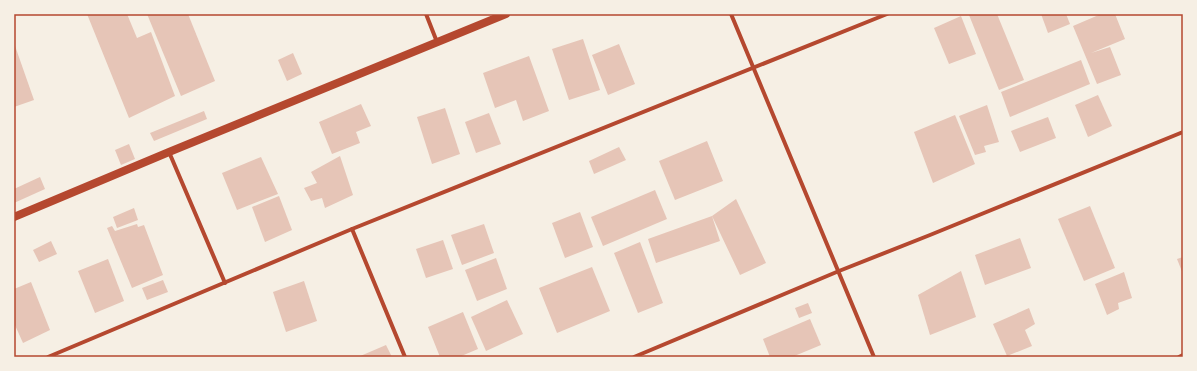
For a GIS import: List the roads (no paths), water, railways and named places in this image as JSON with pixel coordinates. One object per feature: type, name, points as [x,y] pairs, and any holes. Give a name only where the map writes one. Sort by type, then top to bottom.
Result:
[{"type":"main road","points":[[14,217],[168,152],[506,14]]},
{"type":"street","points":[[426,14],[437,42]]},
{"type":"street","points":[[732,14],[874,357]]},
{"type":"street","points":[[48,357],[352,229],[887,14]]},
{"type":"street","points":[[634,357],[839,271],[1183,132]]},
{"type":"street","points":[[168,152],[224,282]]},
{"type":"street","points":[[352,229],[405,357]]},
{"type":"street","points":[[1178,357],[1183,355]]}]
